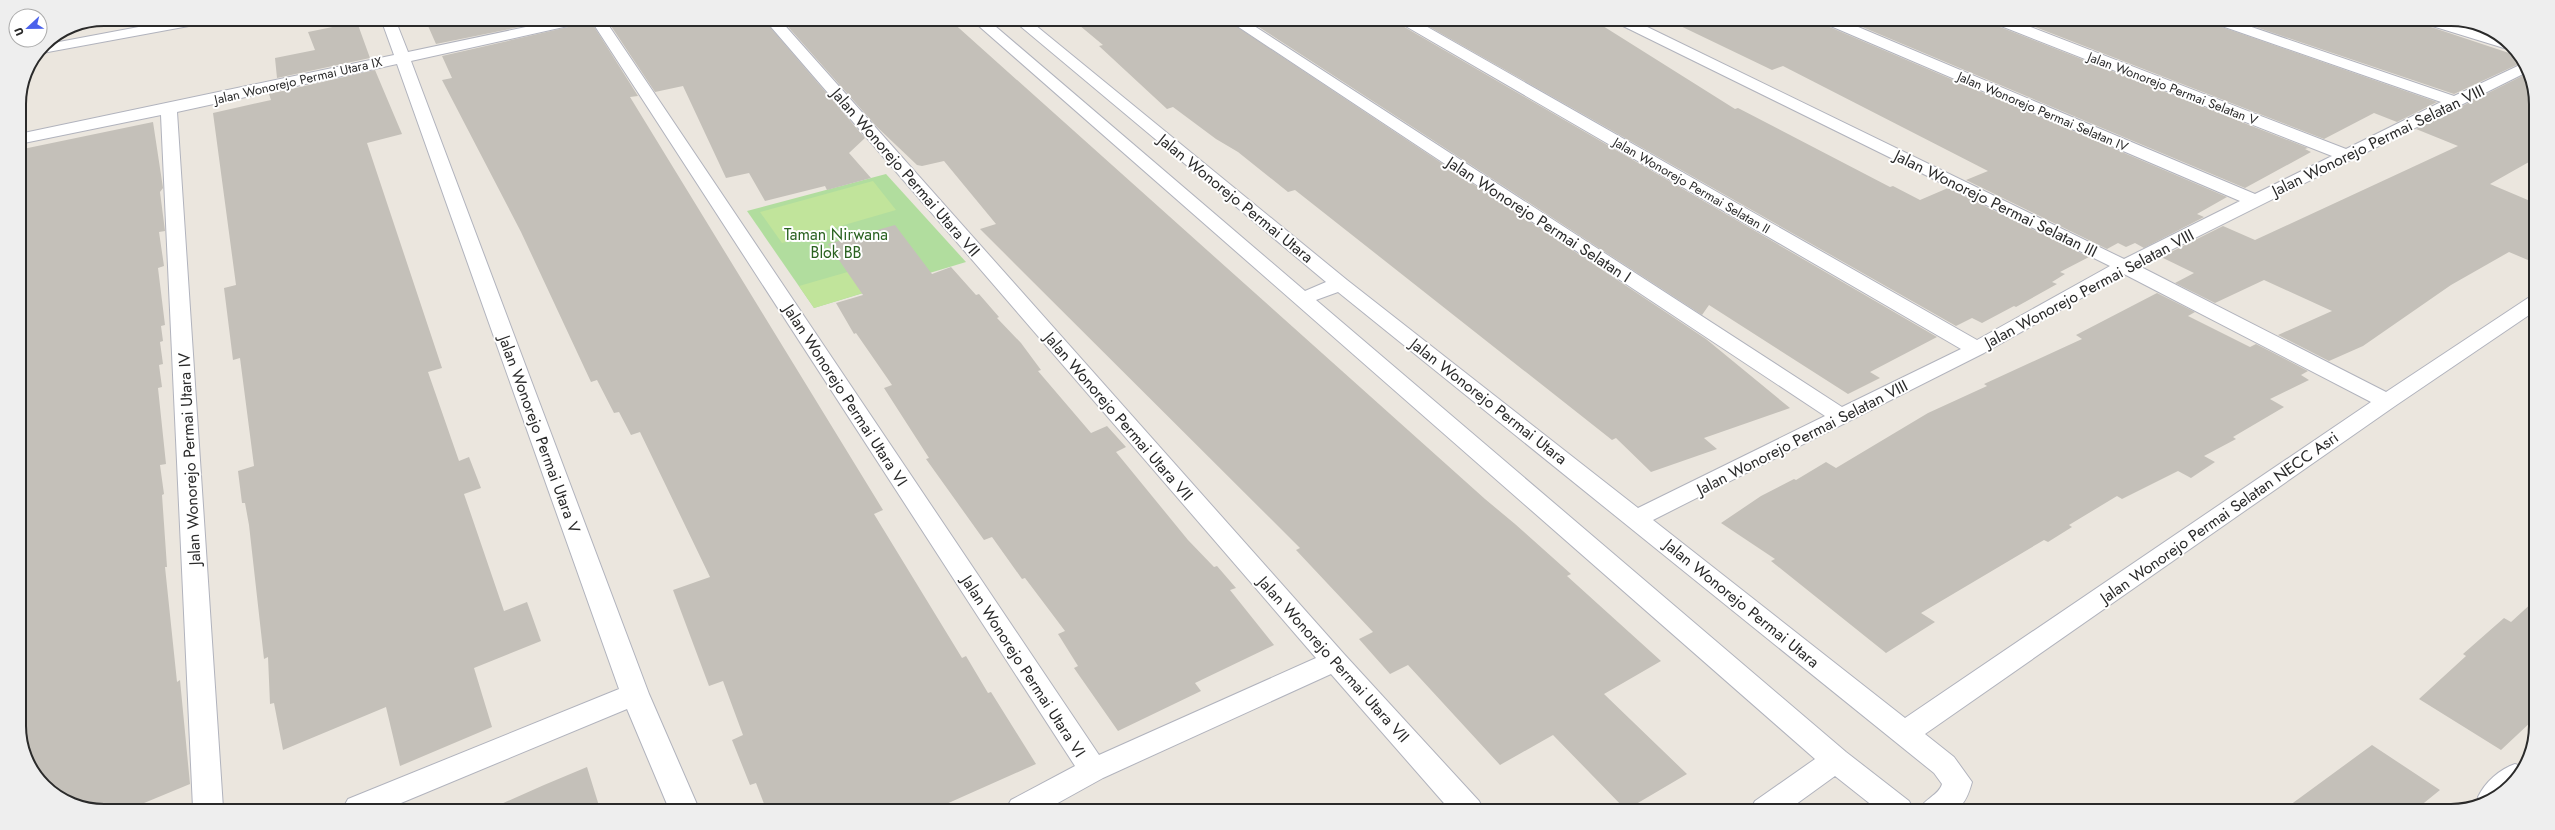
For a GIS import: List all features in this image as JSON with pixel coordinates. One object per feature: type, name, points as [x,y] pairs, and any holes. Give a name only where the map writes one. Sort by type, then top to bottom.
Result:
[{"type":"street","points":[[50,48],[169,26]]},
{"type":"street","name":"Jalan Wonorejo Permai Utara V","points":[[390,26],[635,694],[682,804]]},
{"type":"street","name":"Jalan Wonorejo Permai Utara IX","points":[[26,138],[170,109],[401,57],[548,26]]},
{"type":"street","name":"Jalan Wonorejo Permai Utara VI","points":[[602,26],[1093,770]]},
{"type":"street","name":"Jalan Wonorejo Permai Utara VII","points":[[777,26],[1335,661],[1464,804]]},
{"type":"street","name":"Jalan Wonorejo Permai Utara","points":[[986,26],[1836,760],[1891,804]]},
{"type":"street","name":"Jalan Wonorejo Permai Utara","points":[[1027,26],[1340,284],[1647,514],[1904,734],[1944,765],[1957,782],[1953,796],[1942,804]]},
{"type":"street","name":"Jalan Wonorejo Permai Selatan I","points":[[1244,26],[1842,417]]},
{"type":"street","name":"Jalan Wonorejo Permai Selatan II","points":[[1416,26],[1977,349]]},
{"type":"street","name":"Jalan Wonorejo Permai Selatan III","points":[[1634,26],[2124,266],[2387,400]]},
{"type":"street","name":"Jalan Wonorejo Permai Selatan IV","points":[[1843,26],[2255,201]]},
{"type":"street","name":"Jalan Wonorejo Permai Selatan V","points":[[2014,26],[2345,155]]},
{"type":"street","points":[[2236,26],[2455,102]]},
{"type":"street","points":[[2446,26],[2501,44]]},
{"type":"street","name":"Jalan Wonorejo Permai Selatan VIII","points":[[1647,514],[1977,349],[2124,266],[2521,69]]},
{"type":"street","name":"Jalan Wonorejo Permai Utara IV","points":[[170,109],[208,804]]},
{"type":"street","points":[[1301,299],[1340,284]]},
{"type":"street","name":"Jalan Wonorejo Permai Selatan NECC Asri","points":[[1904,734],[2387,400],[2529,306]]},
{"type":"street","points":[[1030,804],[1093,770],[1335,661]]},
{"type":"street","points":[[368,804],[635,694]]},
{"type":"street","points":[[1774,804],[1836,760]]},
{"type":"green space","name":"Taman Nirwana Blok BB","points":[[886,174],[966,262],[814,308],[747,211]]},
{"type":"green space","points":[[873,181],[896,210],[782,243],[760,212]]},
{"type":"green space","points":[[872,265],[888,285],[814,308],[799,286]]},
{"type":"building","points":[[337,26],[358,26],[370,58],[277,78],[275,58],[315,50],[308,32]]},
{"type":"building","points":[[428,26],[524,26],[436,44]]},
{"type":"building","points":[[573,26],[594,26],[638,96],[630,97],[883,510],[874,514],[962,658],[966,656],[988,693],[991,692],[1036,764],[946,804],[764,804],[756,783],[750,785],[732,740],[743,735],[723,681],[709,686],[673,590],[710,577],[640,432],[631,435],[619,412],[614,413],[597,380],[591,382],[521,232],[442,80],[452,78],[442,56]]},
{"type":"building","points":[[611,26],[769,26],[865,138],[849,153],[871,178],[827,190],[825,186],[765,201],[749,173],[726,178],[683,86],[655,92]]},
{"type":"building","points":[[787,26],[957,26],[1485,499],[1571,574],[1567,576],[1661,661],[1604,694],[1687,774],[1636,804],[1620,804],[1553,735],[1500,765],[1408,665],[1390,674],[1359,639],[1373,632],[1296,550],[1300,548],[980,229],[996,224],[944,161],[922,166],[917,165],[877,127]]},
{"type":"building","points":[[1080,26],[1236,26],[1706,339],[1790,408],[1704,438],[1717,449],[1651,472],[1616,438],[1612,440],[1295,190],[1288,192],[1238,152],[1216,139],[1173,107],[1167,109],[1099,46],[1103,45]]},
{"type":"building","points":[[1257,26],[1403,26],[1937,337],[1870,372],[1880,378],[1848,394],[1709,305],[1702,315]]},
{"type":"building","points":[[1428,26],[1603,26],[1735,109],[1738,108],[1890,187],[1893,186],[1920,200],[1948,188],[2089,257],[2060,272],[2065,274],[2052,282],[2057,284],[2016,307],[2014,306],[1982,323],[1972,318],[1956,326]]},
{"type":"building","points":[[1680,26],[1827,26],[2227,197],[2197,214],[2204,217],[2144,248],[2135,243],[2126,247],[2118,243],[2107,249],[1966,180],[1988,171],[1783,66],[1772,70]]},
{"type":"building","points":[[1860,26],[1998,26],[2308,148],[2305,149],[2311,152],[2245,188]]},
{"type":"building","points":[[2033,26],[2219,26],[2437,102],[2397,122],[2374,113],[2324,139]]},
{"type":"building","points":[[2253,26],[2428,26],[2510,54],[2518,64],[2454,94]]},
{"type":"building","points":[[375,70],[402,134],[367,143],[442,368],[428,372],[459,461],[469,457],[481,488],[464,494],[504,611],[527,602],[541,641],[474,668],[492,727],[400,766],[386,707],[283,750],[274,703],[270,704],[268,657],[264,659],[249,525],[245,503],[242,503],[238,471],[254,466],[240,358],[233,360],[224,288],[236,285],[213,113],[271,100],[269,94]]},
{"type":"building","points":[[2524,75],[2528,89],[2529,99],[2529,162],[2490,184],[2529,200],[2529,260],[2509,252],[2451,285],[2363,346],[2329,361],[2278,335],[2332,311],[2264,280],[2215,303],[2175,283],[2194,273],[2161,257],[2223,226],[2255,240],[2458,146],[2416,129]]},
{"type":"building","points":[[153,122],[163,188],[160,192],[165,231],[159,232],[164,266],[158,268],[165,325],[161,326],[163,341],[160,342],[163,364],[159,365],[162,387],[158,388],[166,464],[160,465],[164,494],[162,495],[167,567],[165,567],[177,682],[180,680],[190,784],[142,804],[94,803],[74,798],[61,791],[42,774],[36,765],[29,746],[26,731],[26,148]]},
{"type":"building","points":[[895,225],[932,274],[951,267],[976,295],[979,294],[999,317],[997,318],[1021,343],[1041,370],[1038,371],[1091,433],[1107,426],[1126,447],[1116,452],[1188,540],[1214,567],[1217,566],[1236,588],[1230,590],[1274,645],[1195,683],[1201,691],[1118,731],[1074,668],[1078,666],[1058,634],[1065,631],[1025,578],[1022,579],[992,537],[984,540],[926,459],[929,458],[884,388],[892,385],[856,333],[854,334],[836,303],[863,295],[828,244]]},
{"type":"building","points":[[2157,293],[2195,312],[2188,316],[2250,347],[2256,344],[2308,371],[2301,375],[2309,380],[2270,399],[2284,407],[2233,437],[2236,439],[2204,456],[2215,462],[2191,478],[2178,471],[2122,499],[2117,496],[2069,525],[2072,527],[2048,542],[2044,540],[1921,613],[1935,622],[1886,653],[1771,561],[1775,559],[1721,523],[1761,496],[1794,479],[1796,480],[1826,462],[1836,468],[1928,413],[1987,386],[1984,384],[2082,339],[2076,335]]},
{"type":"building","points":[[2529,606],[2529,724],[2501,750],[2419,699],[2466,656],[2463,654],[2504,618],[2511,622]]},
{"type":"building","points":[[2372,745],[2440,790],[2423,804],[2292,804]]},
{"type":"building","points":[[587,767],[598,804],[501,804]]}]
